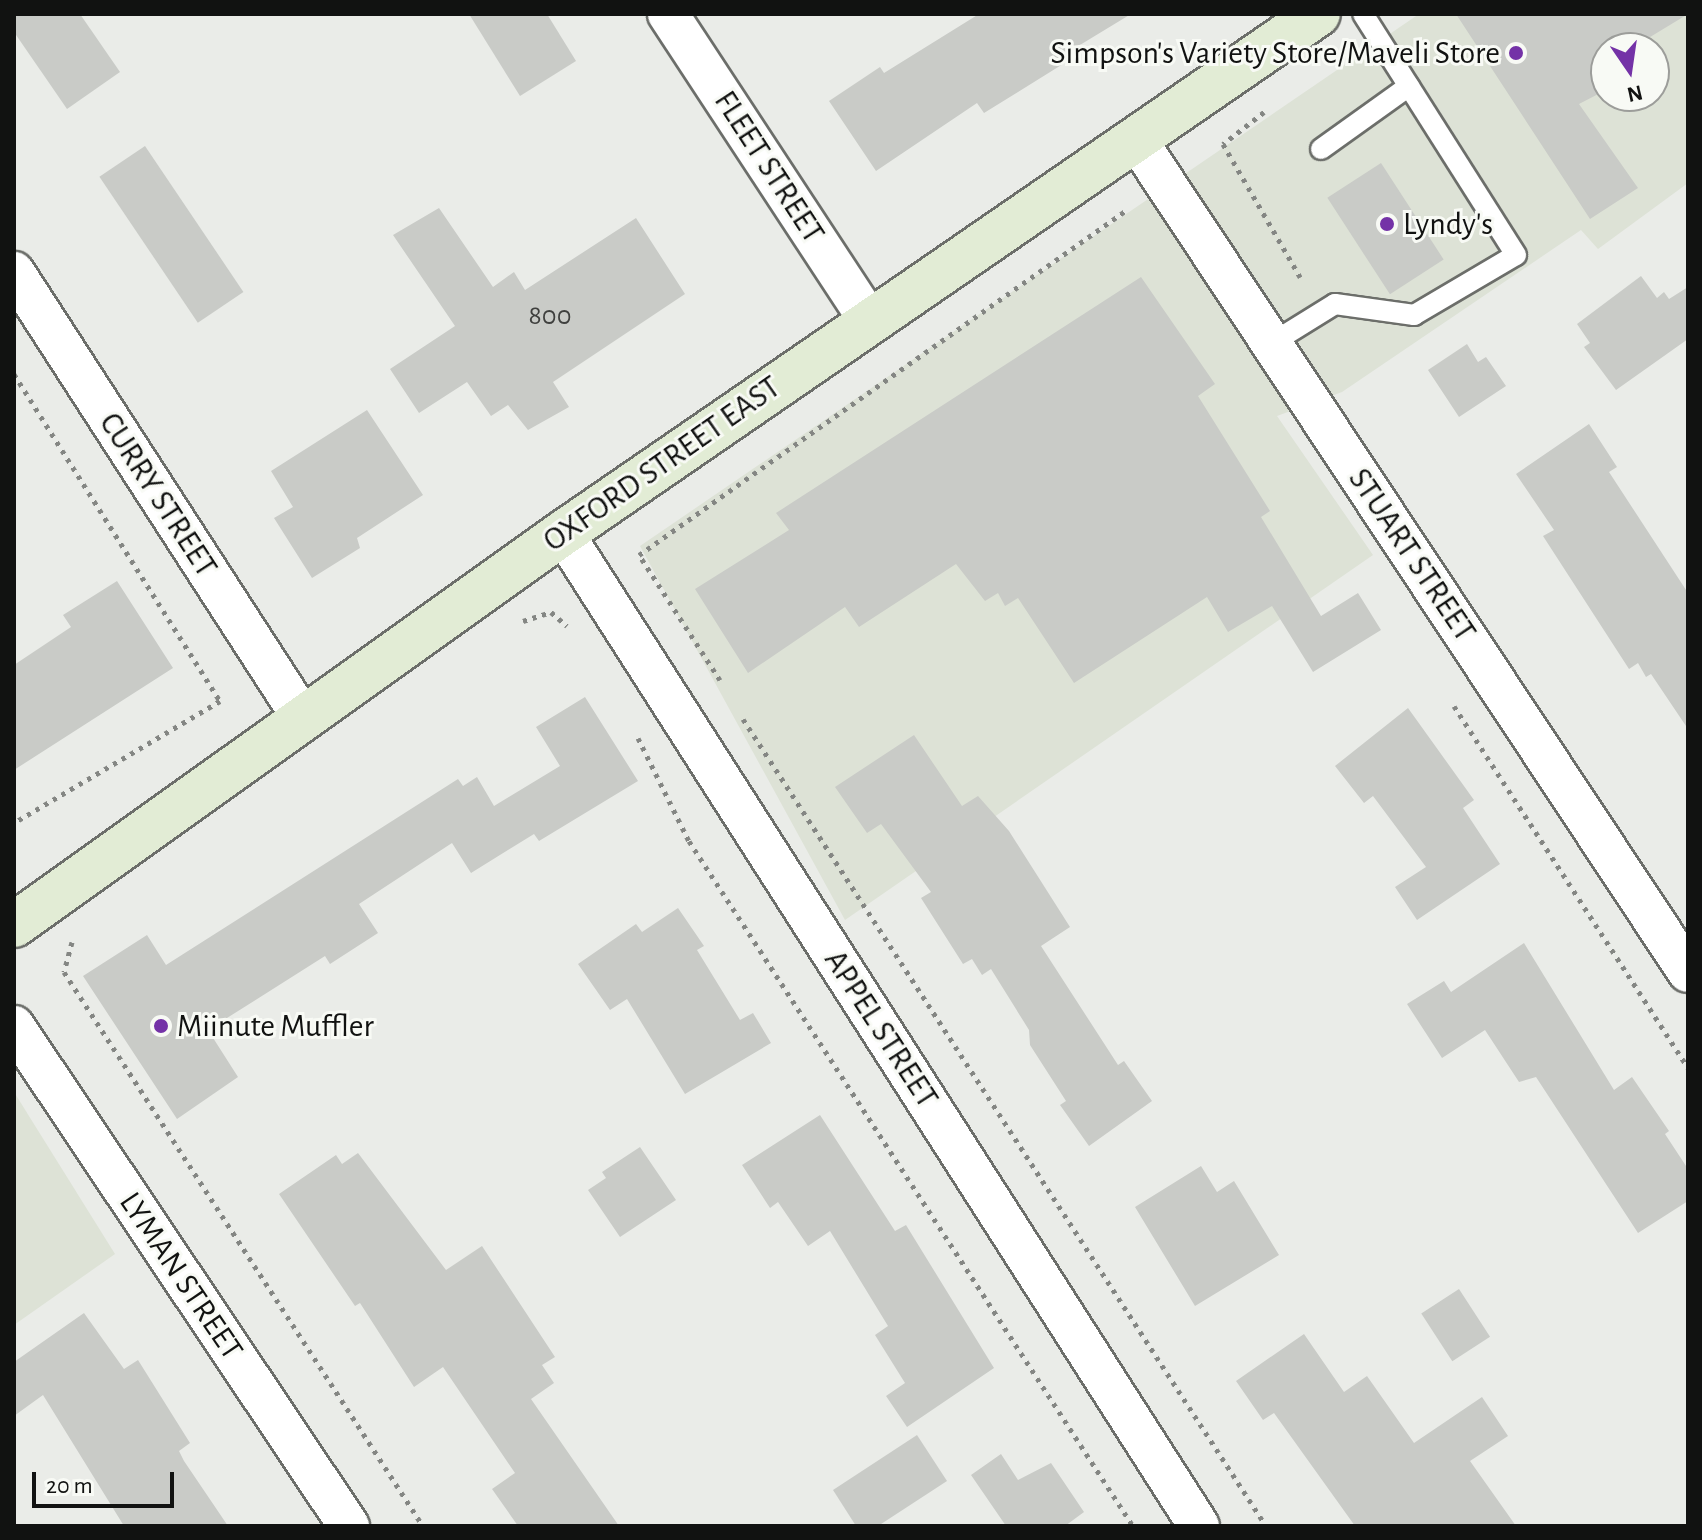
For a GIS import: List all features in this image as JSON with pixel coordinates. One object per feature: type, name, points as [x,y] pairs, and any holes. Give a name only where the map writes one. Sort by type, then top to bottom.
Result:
[{"type":"main road","name":"OXFORD STREET EAST","points":[[14,925],[563,533],[1318,14]]},
{"type":"street","name":"FLEET STREET","points":[[668,14],[870,321]]},
{"type":"street","name":"STUART STREET","points":[[1136,139],[1688,972]]},
{"type":"street","name":"CURRY STREET","points":[[14,272],[302,717]]},
{"type":"street","name":"APPEL STREET","points":[[563,533],[1199,1526]]},
{"type":"street","name":"LYMAN STREET","points":[[14,1026],[349,1526]]},
{"type":"lane","points":[[1272,343],[1335,304],[1414,315],[1516,255],[1363,14]]},
{"type":"lane","points":[[1321,149],[1409,86]]},
{"type":"path","points":[[1264,112],[1223,144],[1300,277]]},
{"type":"path","points":[[720,680],[639,555],[1130,208],[1138,221]]},
{"type":"path","points":[[14,374],[220,701],[14,823]]},
{"type":"path","points":[[511,630],[551,612],[577,634]]},
{"type":"path","points":[[1447,696],[1688,1068]]},
{"type":"path","points":[[743,719],[1266,1526]]},
{"type":"path","points":[[635,733],[689,841],[1133,1526]]},
{"type":"path","points":[[83,934],[70,943],[64,972],[423,1526]]},
{"type":"shaded area","points":[[1419,14],[1688,14],[1688,183],[1598,249],[1581,230],[1342,392],[1277,416],[1373,555],[845,920],[640,546]]},
{"type":"shaded area","points":[[14,1092],[115,1254],[14,1325]]},
{"type":"building","points":[[14,14],[80,14],[120,72],[67,109],[14,32]]},
{"type":"building","points":[[469,14],[547,14],[576,61],[520,96]]},
{"type":"building","points":[[979,14],[1131,14],[1075,48],[1079,54],[984,113],[977,103],[876,171],[829,101],[880,67],[884,73]]},
{"type":"building","points":[[1456,14],[1688,14],[1658,32],[1590,32],[1590,98],[1579,104],[1638,188],[1590,219]]},
{"type":"building","points":[[145,146],[243,292],[198,323],[99,177]]},
{"type":"building","points":[[1381,163],[1444,259],[1390,294],[1327,198]]},
{"type":"building","points":[[439,208],[493,287],[514,272],[525,290],[636,218],[685,294],[553,382],[569,407],[528,430],[508,405],[491,416],[467,382],[419,413],[390,369],[455,326],[393,235]]},
{"type":"building","points":[[1641,276],[1657,298],[1664,292],[1669,299],[1688,287],[1688,339],[1616,390],[1584,347],[1590,343],[1577,324]]},
{"type":"building","points":[[1141,277],[1215,384],[1198,396],[1270,511],[1261,517],[1321,616],[1358,593],[1381,630],[1313,672],[1272,606],[1228,632],[1207,597],[1074,683],[1018,598],[1005,606],[998,593],[985,601],[956,564],[859,627],[845,607],[748,673],[695,589],[789,530],[776,513]]},
{"type":"building","points":[[1467,344],[1478,362],[1486,357],[1506,386],[1459,417],[1428,370]]},
{"type":"building","points":[[367,410],[423,495],[357,538],[360,548],[312,578],[274,518],[293,507],[271,471]]},
{"type":"building","points":[[1589,424],[1617,467],[1609,472],[1688,593],[1688,729],[1651,674],[1646,677],[1638,663],[1629,669],[1543,536],[1554,530],[1516,474]]},
{"type":"building","points":[[117,581],[173,668],[14,770],[14,665],[71,627],[63,615]]},
{"type":"building","points":[[585,697],[638,781],[539,841],[534,834],[471,873],[452,843],[359,904],[378,933],[330,964],[325,956],[208,1030],[238,1077],[177,1119],[83,976],[147,935],[166,965],[458,779],[463,786],[477,777],[494,806],[560,766],[536,727]]},
{"type":"building","points":[[1408,708],[1474,800],[1463,808],[1500,864],[1417,920],[1395,887],[1426,867],[1373,796],[1364,803],[1335,766]]},
{"type":"building","points":[[914,735],[962,806],[978,796],[1009,831],[1070,927],[1041,946],[1118,1065],[1124,1061],[1152,1101],[1089,1146],[1060,1105],[1066,1101],[1030,1045],[1029,1030],[991,969],[982,975],[972,959],[963,964],[921,898],[931,892],[881,824],[867,833],[835,787]]},
{"type":"building","points":[[678,908],[704,946],[697,950],[740,1020],[753,1013],[771,1043],[685,1094],[627,999],[610,1010],[578,964],[636,924],[642,932]]},
{"type":"building","points":[[1524,943],[1614,1090],[1632,1077],[1669,1131],[1665,1134],[1688,1169],[1688,1201],[1638,1233],[1536,1077],[1519,1082],[1485,1030],[1442,1058],[1407,1004],[1444,981],[1451,992]]},
{"type":"building","points":[[820,1115],[895,1231],[906,1225],[994,1368],[907,1427],[886,1396],[905,1383],[875,1335],[888,1326],[830,1231],[808,1246],[778,1202],[770,1208],[742,1165]]},
{"type":"building","points":[[640,1147],[676,1200],[620,1237],[588,1190],[606,1178],[602,1172]]},
{"type":"building","points":[[358,1153],[446,1270],[482,1246],[555,1357],[542,1365],[554,1383],[531,1399],[619,1526],[518,1526],[492,1489],[515,1473],[443,1367],[414,1387],[360,1303],[355,1306],[279,1194],[336,1155],[342,1164]]},
{"type":"building","points":[[1201,1166],[1217,1192],[1234,1181],[1279,1255],[1195,1306],[1135,1207]]},
{"type":"building","points":[[1459,1289],[1490,1337],[1452,1361],[1421,1314]]},
{"type":"building","points":[[84,1313],[124,1369],[138,1360],[190,1443],[179,1451],[184,1461],[228,1526],[124,1526],[43,1395],[14,1416],[14,1362]]},
{"type":"building","points":[[1304,1334],[1344,1392],[1367,1376],[1414,1443],[1482,1397],[1508,1436],[1470,1461],[1516,1526],[1355,1526],[1274,1413],[1263,1420],[1236,1381]]},
{"type":"building","points":[[917,1435],[947,1481],[878,1526],[856,1526],[833,1490]]},
{"type":"building","points":[[1001,1454],[1018,1480],[1051,1463],[1084,1512],[1065,1526],[1006,1526],[971,1475]]},
{"type":"place","name":"Simpson's Variety Store/Maveli Store","points":[[1516,53]]},
{"type":"place","name":"Lyndy's","points":[[1387,224]]},
{"type":"place","name":"Miinute Muffler","points":[[161,1026]]}]
